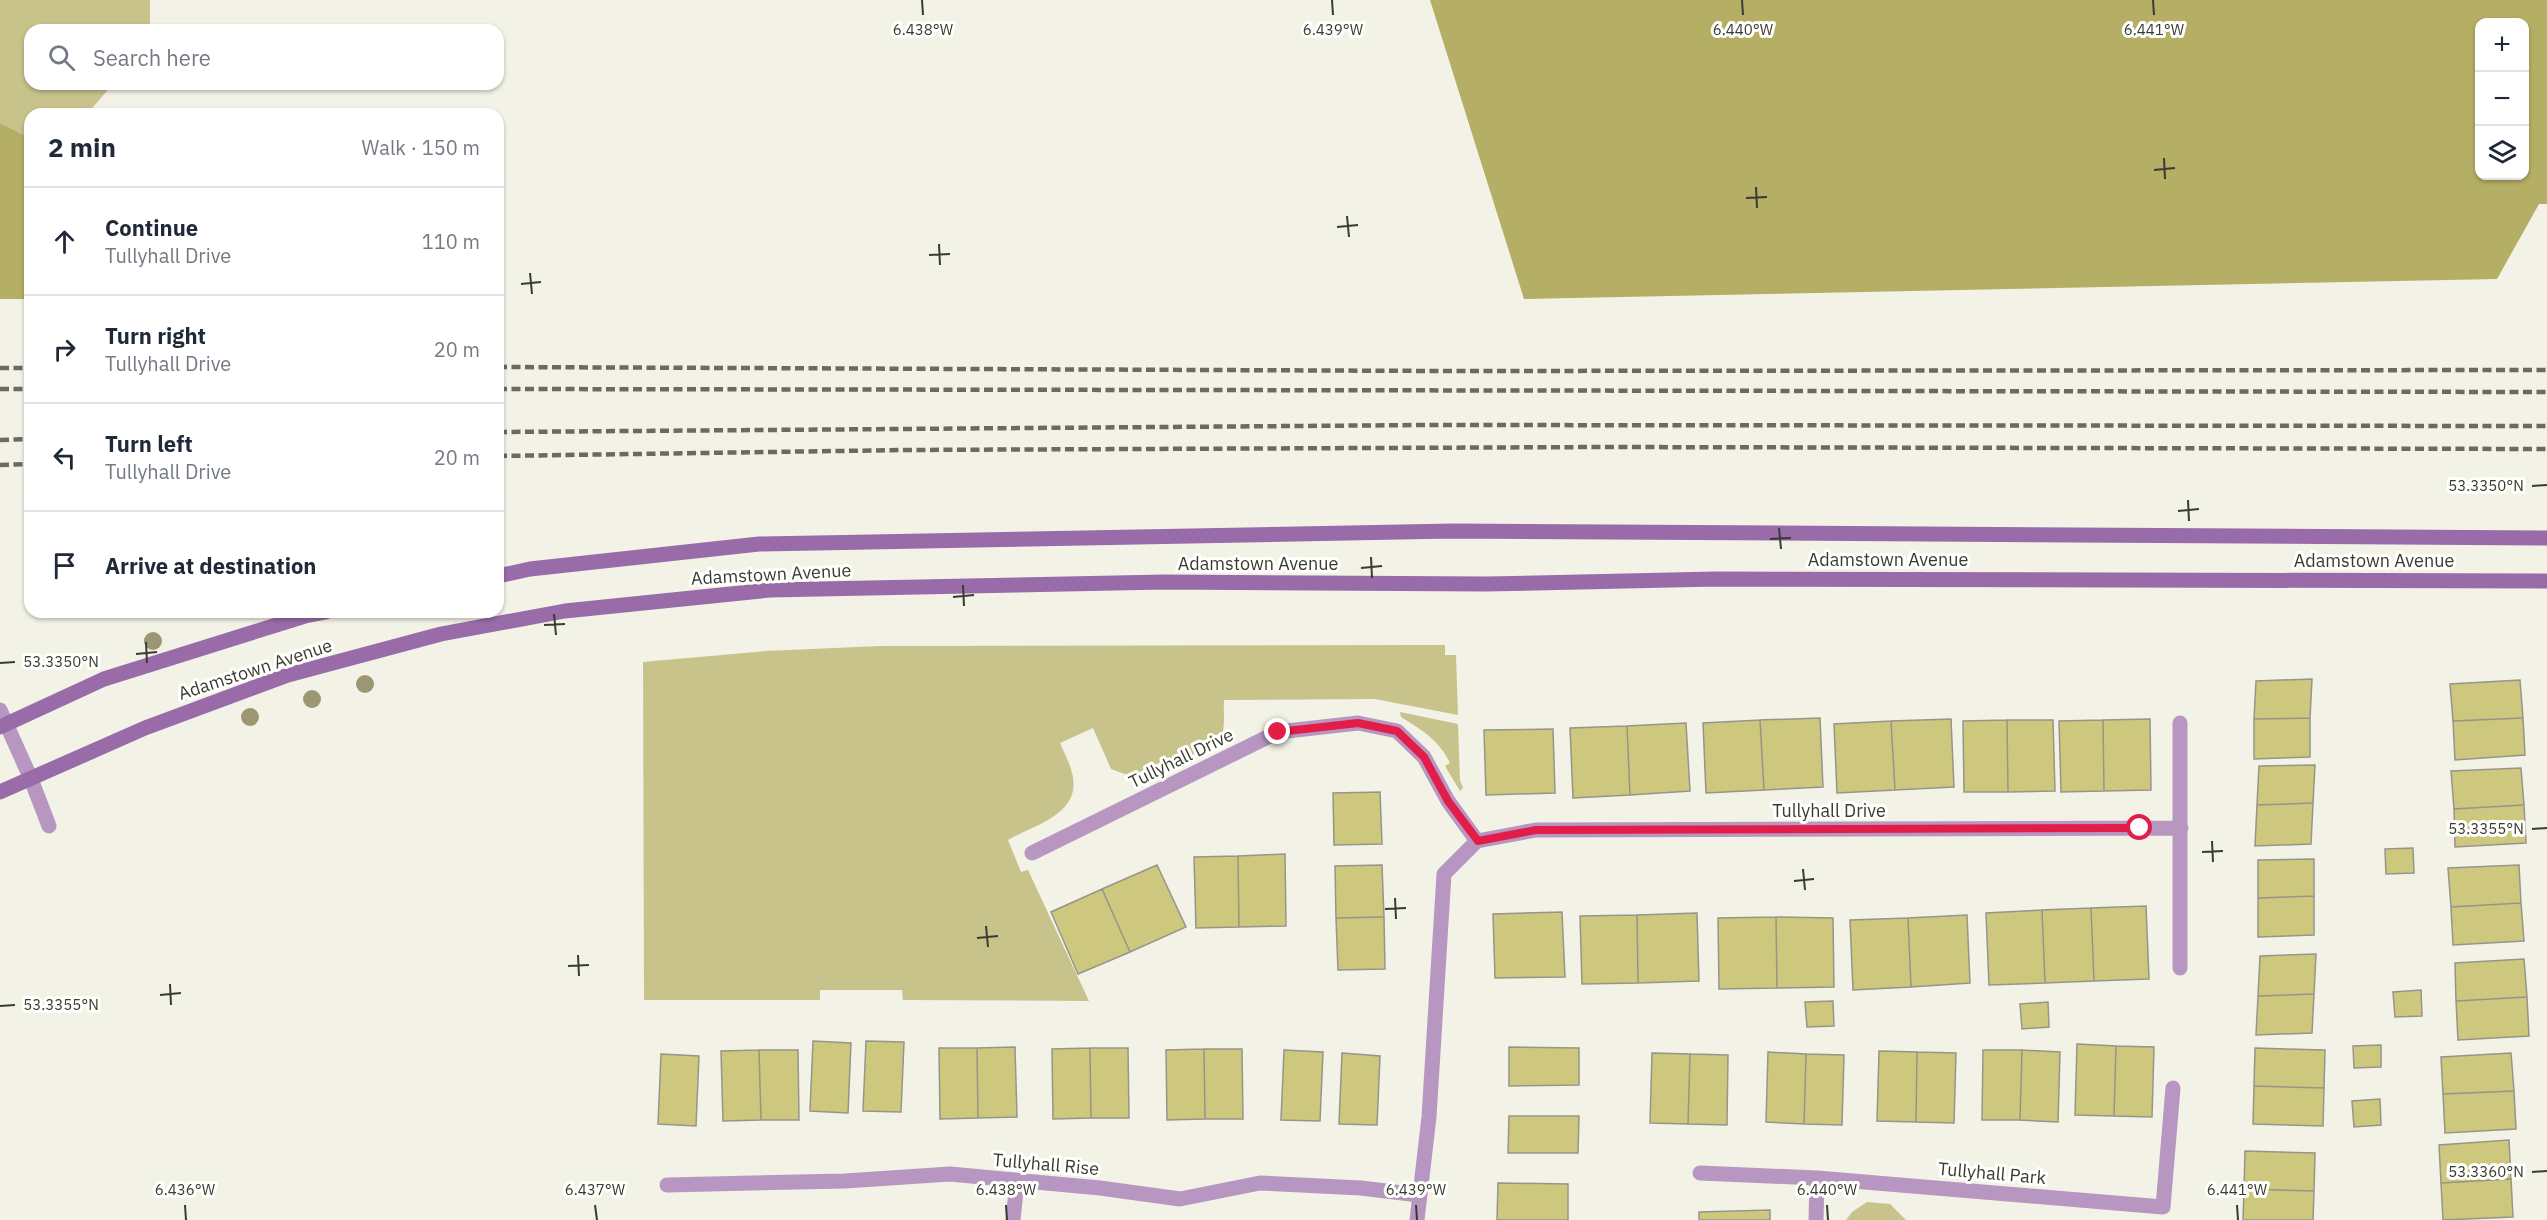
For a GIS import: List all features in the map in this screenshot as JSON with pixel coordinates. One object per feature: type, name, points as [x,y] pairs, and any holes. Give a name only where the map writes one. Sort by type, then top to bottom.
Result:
[{"type":"street","name":"Adamstown Avenue","points":[[504,575],[530,569],[759,544],[1465,531],[2547,538]]},
{"type":"street","name":"Adamstown Avenue","points":[[0,792],[145,728],[288,675],[441,634],[565,610],[770,590],[1165,582],[1486,584],[1716,579],[2547,581]]},
{"type":"street","name":"Adamstown Avenue","points":[[2,721],[104,679],[299,618]]},
{"type":"street","points":[[2,721],[31,779],[49,826]]},
{"type":"street","name":"Tullyhall Drive","points":[[1032,853],[1278,732],[1358,723],[1397,731],[1424,757],[1448,801],[1478,841],[1536,830],[2181,828]]},
{"type":"street","points":[[2180,723],[2180,968]]},
{"type":"street","points":[[1417,1220],[1429,1117],[1444,874],[1478,841]]},
{"type":"street","name":"Tullyhall Park","points":[[1700,1173],[1817,1178],[2163,1214],[2173,1089]]},
{"type":"street","name":"Tullyhall Rise","points":[[667,1185],[845,1181],[950,1174],[1100,1188],[1180,1199],[1260,1183],[1361,1188],[1419,1196]]},
{"type":"street","points":[[1816,1220],[1817,1178]]},
{"type":"street","points":[[1013,1220],[1017,1182]]},
{"type":"shaded area","points":[[0,0],[150,0],[150,24],[24,24],[24,90],[108,90],[92,108],[24,108],[24,135],[0,123]]},
{"type":"shaded area","points":[[1430,0],[2547,0],[2547,204],[2539,204],[2497,279],[1524,299]]},
{"type":"shaded area","points":[[0,123],[24,135],[24,299],[0,299]]},
{"type":"shaded area","points":[[1445,645],[1445,655],[1456,655],[1458,715],[1375,699],[1224,700],[1223,729],[1217,744],[1145,776],[1133,777],[1111,769],[1093,728],[1060,743],[1072,773],[1073,787],[1070,799],[1054,816],[1008,840],[1021,872],[1028,870],[1089,1001],[903,1000],[902,990],[820,990],[820,1000],[644,1000],[643,662],[766,651],[880,646]]},
{"type":"shaded area","points":[[1400,712],[1458,724],[1460,780],[1463,788],[1460,791],[1445,766],[1450,763],[1441,748],[1423,731],[1401,717]]},
{"type":"shaded area","points":[[1867,1202],[1890,1204],[1906,1220],[1846,1220],[1852,1212]]},
{"type":"building","points":[[2312,679],[2310,718],[2254,719],[2256,681]]},
{"type":"building","points":[[2520,680],[2523,718],[2453,721],[2450,684]]},
{"type":"building","points":[[1820,718],[1823,787],[1764,790],[1760,720]]},
{"type":"building","points":[[2310,718],[2310,757],[2254,759],[2254,719]]},
{"type":"building","points":[[2523,718],[2525,755],[2455,760],[2453,721]]},
{"type":"building","points":[[1951,719],[1954,787],[1895,790],[1891,721]]},
{"type":"building","points":[[2150,719],[2151,790],[2104,791],[2103,720]]},
{"type":"building","points":[[1760,720],[1764,790],[1706,793],[1703,723]]},
{"type":"building","points":[[2007,720],[2008,792],[1964,792],[1963,721]]},
{"type":"building","points":[[2007,720],[2053,720],[2055,791],[2008,792]]},
{"type":"building","points":[[2103,720],[2104,791],[2061,792],[2059,721]]},
{"type":"building","points":[[1891,721],[1895,790],[1837,793],[1834,724]]},
{"type":"building","points":[[1686,723],[1690,791],[1630,795],[1627,726]]},
{"type":"building","points":[[1627,726],[1630,795],[1573,798],[1570,728]]},
{"type":"building","points":[[1553,729],[1555,793],[1486,795],[1484,730]]},
{"type":"building","points":[[2315,765],[2313,803],[2257,805],[2259,766]]},
{"type":"building","points":[[2521,768],[2524,805],[2454,809],[2451,771]]},
{"type":"building","points":[[1380,792],[1382,844],[1334,845],[1333,793]]},
{"type":"building","points":[[2313,803],[2311,844],[2255,846],[2257,805]]},
{"type":"building","points":[[2524,805],[2526,843],[2455,847],[2454,809]]},
{"type":"building","points":[[2413,848],[2414,873],[2386,874],[2385,849]]},
{"type":"building","points":[[1285,854],[1286,926],[1239,927],[1238,856]]},
{"type":"building","points":[[1238,856],[1239,927],[1196,928],[1194,857]]},
{"type":"building","points":[[2314,859],[2314,896],[2258,898],[2258,860]]},
{"type":"building","points":[[1157,865],[1186,927],[1130,952],[1102,889]]},
{"type":"building","points":[[1382,865],[1384,917],[1336,918],[1335,866]]},
{"type":"building","points":[[2519,865],[2521,903],[2451,907],[2448,868]]},
{"type":"building","points":[[1102,889],[1130,952],[1078,974],[1051,912]]},
{"type":"building","points":[[2314,896],[2314,935],[2258,937],[2258,898]]},
{"type":"building","points":[[2521,903],[2524,941],[2453,945],[2451,907]]},
{"type":"building","points":[[2146,906],[2149,979],[2094,981],[2091,908]]},
{"type":"building","points":[[2091,908],[2094,981],[2045,983],[2042,910]]},
{"type":"building","points":[[2042,910],[2045,983],[1989,985],[1986,913]]},
{"type":"building","points":[[1562,912],[1565,977],[1495,978],[1493,914]]},
{"type":"building","points":[[1697,913],[1699,981],[1638,983],[1637,915]]},
{"type":"building","points":[[1637,915],[1638,983],[1582,984],[1580,916]]},
{"type":"building","points":[[1967,915],[1970,983],[1911,987],[1908,918]]},
{"type":"building","points":[[1384,917],[1385,969],[1338,970],[1336,918]]},
{"type":"building","points":[[1776,917],[1833,918],[1834,987],[1777,988]]},
{"type":"building","points":[[1776,917],[1777,988],[1719,989],[1718,918]]},
{"type":"building","points":[[1908,918],[1911,987],[1853,990],[1850,920]]},
{"type":"building","points":[[2316,954],[2314,994],[2258,996],[2260,956]]},
{"type":"building","points":[[2524,959],[2527,997],[2456,1001],[2455,963]]},
{"type":"building","points":[[2421,990],[2422,1016],[2395,1017],[2393,992]]},
{"type":"building","points":[[2314,994],[2312,1033],[2256,1035],[2258,996]]},
{"type":"building","points":[[2527,997],[2529,1036],[2458,1040],[2456,1001]]},
{"type":"building","points":[[1833,1001],[1834,1026],[1807,1027],[1805,1002]]},
{"type":"building","points":[[2048,1002],[2049,1027],[2022,1029],[2020,1004]]},
{"type":"building","points":[[813,1041],[851,1043],[848,1113],[810,1111]]},
{"type":"building","points":[[866,1041],[904,1042],[901,1112],[863,1111]]},
{"type":"building","points":[[2077,1044],[2116,1046],[2114,1116],[2075,1115]]},
{"type":"building","points":[[2381,1045],[2381,1067],[2354,1068],[2353,1046]]},
{"type":"building","points":[[2116,1046],[2154,1047],[2152,1117],[2114,1116]]},
{"type":"building","points":[[1015,1047],[1017,1117],[978,1118],[977,1048]]},
{"type":"building","points":[[1509,1047],[1579,1048],[1579,1085],[1509,1086]]},
{"type":"building","points":[[939,1048],[977,1048],[978,1118],[940,1119]]},
{"type":"building","points":[[1090,1048],[1128,1048],[1129,1118],[1091,1118]]},
{"type":"building","points":[[1090,1048],[1091,1118],[1053,1119],[1052,1049]]},
{"type":"building","points":[[2255,1048],[2325,1050],[2324,1088],[2254,1086]]},
{"type":"building","points":[[1204,1049],[1242,1049],[1243,1119],[1205,1119]]},
{"type":"building","points":[[1204,1049],[1205,1119],[1167,1120],[1166,1050]]},
{"type":"building","points":[[759,1050],[798,1050],[799,1120],[761,1120]]},
{"type":"building","points":[[759,1050],[761,1120],[723,1121],[721,1051]]},
{"type":"building","points":[[1284,1050],[1323,1052],[1320,1121],[1281,1120]]},
{"type":"building","points":[[1983,1050],[2022,1050],[2020,1120],[1982,1120]]},
{"type":"building","points":[[2022,1050],[2060,1052],[2058,1122],[2020,1120]]},
{"type":"building","points":[[1879,1051],[1917,1052],[1916,1122],[1877,1121]]},
{"type":"building","points":[[1768,1052],[1806,1054],[1804,1124],[1766,1122]]},
{"type":"building","points":[[1917,1052],[1956,1053],[1954,1123],[1916,1122]]},
{"type":"building","points":[[1342,1053],[1380,1056],[1377,1125],[1339,1124]]},
{"type":"building","points":[[1652,1053],[1690,1054],[1688,1124],[1650,1123]]},
{"type":"building","points":[[2511,1053],[2514,1091],[2443,1094],[2441,1057]]},
{"type":"building","points":[[661,1054],[699,1056],[696,1126],[658,1124]]},
{"type":"building","points":[[1690,1054],[1728,1055],[1727,1125],[1688,1124]]},
{"type":"building","points":[[1806,1054],[1844,1055],[1842,1125],[1804,1124]]},
{"type":"building","points":[[2254,1086],[2324,1088],[2323,1126],[2253,1124]]},
{"type":"building","points":[[2514,1091],[2516,1129],[2445,1133],[2443,1094]]},
{"type":"building","points":[[2380,1099],[2381,1125],[2354,1127],[2352,1101]]},
{"type":"building","points":[[1509,1116],[1579,1116],[1578,1153],[1508,1153]]},
{"type":"building","points":[[2509,1140],[2511,1179],[2441,1183],[2439,1145]]},
{"type":"building","points":[[2245,1151],[2315,1153],[2314,1191],[2244,1189]]},
{"type":"building","points":[[2511,1179],[2513,1217],[2443,1220],[2441,1183]]},
{"type":"building","points":[[1498,1183],[1568,1184],[1568,1220],[1497,1220]]},
{"type":"building","points":[[2244,1189],[2314,1191],[2313,1220],[2243,1220]]},
{"type":"building","points":[[1770,1210],[1770,1220],[1699,1220],[1699,1212]]},
{"type":"railway","points":[[504,367],[1445,371],[2547,370]]},
{"type":"railway","points":[[0,368],[24,368]]},
{"type":"railway","points":[[0,389],[24,389]]},
{"type":"railway","points":[[504,389],[2547,392]]},
{"type":"railway","points":[[504,432],[1427,425],[2547,426]]},
{"type":"railway","points":[[0,440],[24,439]]},
{"type":"railway","points":[[504,456],[905,450],[1606,447],[2547,449]]},
{"type":"railway","points":[[0,465],[24,464]]},
{"type":"route","points":[[1278,732],[1358,723],[1397,731],[1424,757],[1448,801],[1478,841],[1536,830],[2140,828]]}]
